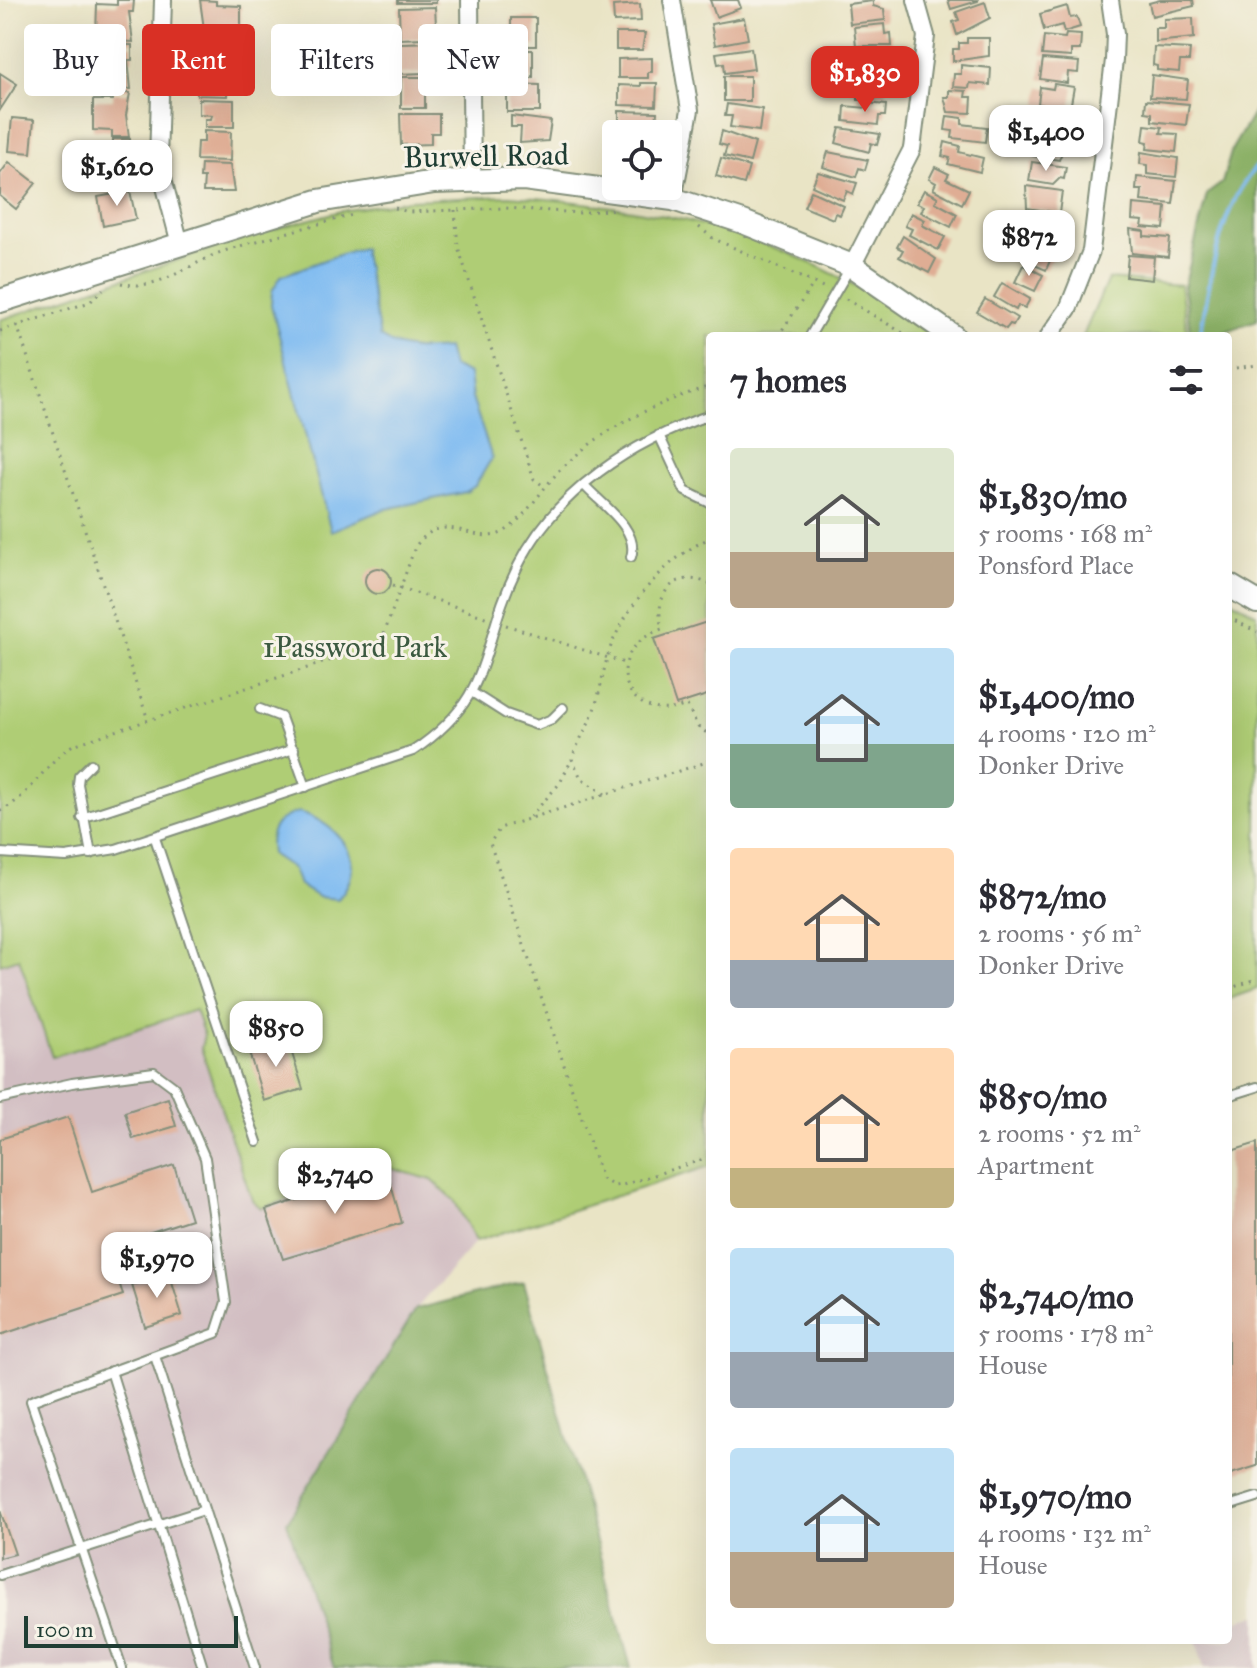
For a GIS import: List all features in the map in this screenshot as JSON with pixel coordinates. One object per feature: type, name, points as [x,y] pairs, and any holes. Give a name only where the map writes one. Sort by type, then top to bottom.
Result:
[{"type":"main road","name":"Burwell Road","points":[[0,301],[356,193],[472,180],[574,183],[602,188]]},
{"type":"main road","name":"Burwell Road","points":[[676,200],[783,236],[852,266],[947,332]]},
{"type":"main road","points":[[1232,587],[1257,602]]},
{"type":"street","points":[[163,0],[158,160],[180,244]]},
{"type":"street","points":[[470,0],[472,180]]},
{"type":"street","points":[[672,0],[690,110],[682,152]]},
{"type":"street","points":[[852,266],[912,149],[926,36],[916,0]]},
{"type":"street","points":[[1052,332],[1068,309],[1091,251],[1114,60],[1115,34],[1110,0]]},
{"type":"lane","points":[[815,332],[852,266]]},
{"type":"lane","points":[[0,853],[66,857],[91,854],[155,838],[413,751],[445,728],[473,693],[518,565],[563,503],[619,457],[659,435],[706,417]]},
{"type":"lane","points":[[659,435],[685,491],[706,501]]},
{"type":"lane","points":[[584,485],[628,532],[633,543],[631,557]]},
{"type":"lane","points":[[473,693],[506,714],[537,725],[552,719],[563,708]]},
{"type":"lane","points":[[260,709],[281,717],[306,787]]},
{"type":"lane","points":[[82,818],[294,749]]},
{"type":"lane","points":[[91,764],[79,776],[78,784],[91,854]]},
{"type":"lane","points":[[155,838],[257,1142]]},
{"type":"lane","points":[[0,1099],[72,1083],[154,1072],[174,1087],[205,1158],[226,1302],[216,1333],[31,1401],[122,1668]]},
{"type":"lane","points":[[1232,1095],[1257,1087]]},
{"type":"lane","points":[[155,1356],[255,1668]]},
{"type":"lane","points":[[111,1371],[203,1668]]},
{"type":"lane","points":[[1232,1505],[1257,1497]]},
{"type":"lane","points":[[0,1575],[204,1510]]},
{"type":"path","points":[[387,209],[408,212],[506,208],[580,213],[625,209]]},
{"type":"path","points":[[455,210],[463,261],[534,479],[545,487]]},
{"type":"path","points":[[115,285],[122,282],[137,287],[189,270],[221,252],[365,212]]},
{"type":"path","points":[[693,224],[714,239],[835,293],[901,332]]},
{"type":"path","points":[[781,332],[814,283]]},
{"type":"path","points":[[0,331],[90,302],[108,287]]},
{"type":"path","points":[[17,325],[148,721]]},
{"type":"path","points":[[1232,368],[1257,365]]},
{"type":"path","points":[[0,811],[17,800],[51,763],[73,745],[367,651],[383,637],[422,537],[444,527],[492,536],[506,531],[580,453],[620,424],[665,401],[706,387]]},
{"type":"path","points":[[528,819],[560,783],[572,759],[595,708],[608,657],[619,630],[652,583],[680,554],[706,540]]},
{"type":"path","points":[[706,582],[697,579],[675,583],[659,600],[657,611],[662,629],[637,642],[625,663],[626,683],[630,693],[641,703],[651,709],[665,710],[687,705],[698,727],[706,732]]},
{"type":"path","points":[[393,585],[625,663]]},
{"type":"path","points":[[1232,619],[1257,632]]},
{"type":"path","points":[[572,759],[581,778],[605,794]]},
{"type":"path","points":[[706,762],[494,832],[490,849],[597,1170],[607,1183],[623,1185],[706,1158]]},
{"type":"path","points":[[1232,988],[1257,979]]},
{"type":"shaded area","points":[[19,958],[52,1056],[195,1009],[204,1035],[201,1048],[252,1200],[260,1208],[390,1168],[432,1180],[454,1200],[476,1241],[416,1309],[287,1522],[334,1668],[0,1668],[0,964]]},
{"type":"shaded area","points":[[1257,1615],[1257,1668],[1204,1668],[1197,1644],[1232,1644],[1232,1622]]},
{"type":"green space","points":[[1257,107],[1257,320],[1224,332],[1190,332],[1184,287],[1207,194],[1222,183],[1232,149]]},
{"type":"green space","name":"1Password Park","points":[[509,196],[624,208],[679,219],[783,251],[833,273],[925,332],[706,332],[706,1167],[476,1241],[454,1200],[432,1180],[390,1168],[261,1208],[252,1200],[201,1048],[204,1035],[195,1010],[52,1057],[19,958],[0,964],[0,320],[255,234],[341,211],[409,200]]},
{"type":"green space","points":[[1108,279],[1180,285],[1187,332],[1085,332]]},
{"type":"green space","points":[[1232,600],[1257,614],[1257,989],[1232,998]]},
{"type":"green space","points":[[524,1282],[631,1668],[334,1668],[287,1522],[416,1309]]},
{"type":"water","points":[[363,248],[380,337],[404,348],[447,348],[452,366],[469,374],[472,398],[492,458],[475,486],[466,492],[382,510],[331,531],[271,305],[272,291],[281,276]]},
{"type":"water","points":[[300,812],[327,826],[346,846],[351,858],[351,871],[338,899],[318,897],[299,885],[293,869],[271,854],[270,838],[275,826],[285,817]]},
{"type":"building","points":[[117,0],[134,0],[133,12],[129,12],[133,42],[126,42],[126,24],[96,24],[97,4],[117,5]]},
{"type":"building","points":[[200,0],[216,1],[216,5],[241,6],[241,24],[203,24]]},
{"type":"building","points":[[398,0],[436,0],[436,3],[398,3]]},
{"type":"building","points":[[710,0],[738,0],[741,8],[716,17]]},
{"type":"building","points":[[948,0],[978,0],[978,1],[951,9]]},
{"type":"building","points":[[1193,0],[1194,6],[1152,16],[1149,3]]},
{"type":"building","points":[[873,1],[873,6],[884,9],[885,20],[850,24],[848,4]]},
{"type":"building","points":[[985,2],[990,18],[957,35],[953,22],[959,20],[956,12]]},
{"type":"building","points":[[640,4],[641,21],[614,22],[613,6]]},
{"type":"building","points":[[1067,6],[1070,18],[1077,17],[1080,27],[1064,32],[1062,25],[1044,30],[1040,14]]},
{"type":"building","points":[[435,7],[436,24],[418,24],[418,38],[402,39],[399,8]]},
{"type":"building","points":[[511,18],[536,18],[536,46],[528,46],[528,24],[511,24]]},
{"type":"building","points":[[744,18],[748,39],[715,45],[711,24]]},
{"type":"building","points":[[1193,18],[1194,38],[1155,42],[1155,28],[1164,28],[1164,19]]},
{"type":"building","points":[[884,24],[885,34],[891,33],[892,46],[856,46],[854,27]]},
{"type":"building","points":[[616,33],[645,33],[642,50],[616,50]]},
{"type":"building","points":[[1066,34],[1081,35],[1080,50],[1071,50],[1071,57],[1042,55],[1044,36],[1065,38]]},
{"type":"building","points":[[967,38],[989,38],[989,56],[953,61],[953,49],[959,49],[959,43],[967,43]]},
{"type":"building","points":[[418,42],[418,73],[402,74],[402,43]]},
{"type":"building","points":[[126,45],[132,45],[132,60],[128,60],[131,89],[126,89]]},
{"type":"building","points":[[1154,47],[1190,49],[1189,61],[1180,61],[1179,72],[1157,70],[1157,66],[1153,65]]},
{"type":"building","points":[[751,48],[754,69],[725,73],[724,63],[718,64],[716,53]]},
{"type":"building","points":[[528,50],[533,50],[533,78],[528,78]]},
{"type":"building","points":[[858,54],[886,55],[888,74],[857,72]]},
{"type":"building","points":[[652,58],[652,72],[648,72],[648,78],[618,78],[618,59]]},
{"type":"building","points":[[1043,59],[1079,62],[1078,73],[1068,72],[1067,83],[1040,79]]},
{"type":"building","points":[[961,65],[991,68],[990,85],[970,83],[969,88],[953,87],[954,74],[961,74]]},
{"type":"building","points":[[0,73],[17,84],[0,110]]},
{"type":"building","points":[[1152,75],[1188,80],[1186,99],[1150,97]]},
{"type":"building","points":[[724,76],[750,76],[750,101],[724,101]]},
{"type":"building","points":[[402,77],[418,77],[418,96],[425,96],[425,108],[401,108]]},
{"type":"building","points":[[859,77],[887,78],[886,94],[878,94],[874,100],[858,100],[858,92],[855,92]]},
{"type":"building","points":[[641,83],[657,83],[656,106],[619,105],[619,85],[641,86]]},
{"type":"building","points":[[1054,84],[1074,87],[1070,109],[1038,104],[1040,87],[1053,89]]},
{"type":"building","points":[[528,85],[540,85],[540,112],[507,112],[507,96],[528,96]]},
{"type":"building","points":[[949,90],[966,91],[965,97],[972,97],[971,113],[948,112],[944,97],[949,97]]},
{"type":"building","points":[[130,93],[126,115],[129,137],[112,137],[112,131],[93,130],[93,100],[113,100],[113,96]]},
{"type":"building","points":[[199,99],[234,100],[234,127],[205,127],[205,119],[211,119],[212,115],[199,114]]},
{"type":"building","points":[[1146,100],[1189,104],[1186,125],[1152,121],[1152,113],[1145,112]]},
{"type":"building","points":[[867,103],[886,105],[885,116],[879,116],[878,125],[844,121],[845,106],[867,108]]},
{"type":"building","points":[[727,104],[762,109],[759,131],[730,127],[732,116],[725,116]]},
{"type":"building","points":[[1040,109],[1074,115],[1066,135],[1036,131]]},
{"type":"building","points":[[619,111],[657,112],[656,120],[619,120]]},
{"type":"building","points":[[400,114],[439,114],[439,133],[431,133],[431,144],[401,145]]},
{"type":"building","points":[[511,116],[551,121],[548,141],[520,143],[521,127],[511,127]]},
{"type":"building","points":[[947,116],[962,118],[962,124],[987,127],[985,142],[952,138],[953,131],[945,130]]},
{"type":"building","points":[[12,118],[34,120],[31,153],[9,151]]},
{"type":"building","points":[[1145,125],[1162,127],[1161,133],[1178,134],[1176,152],[1147,149],[1148,142],[1143,141]]},
{"type":"building","points":[[840,128],[880,134],[877,145],[871,143],[869,152],[836,143]]},
{"type":"building","points":[[204,131],[231,132],[230,161],[196,160],[197,142],[204,142]]},
{"type":"building","points":[[722,131],[755,143],[750,162],[724,156],[727,146],[719,144]]},
{"type":"building","points":[[113,139],[130,139],[130,154],[126,154],[130,183],[113,183],[113,177],[93,177],[94,146],[113,147]]},
{"type":"building","points":[[1036,139],[1069,141],[1067,150],[1063,150],[1059,160],[1033,156]]},
{"type":"building","points":[[945,142],[960,146],[959,152],[983,158],[980,172],[948,164],[950,158],[942,156]]},
{"type":"building","points":[[828,152],[868,160],[865,170],[859,168],[856,177],[823,167]]},
{"type":"building","points":[[1141,152],[1178,158],[1176,177],[1147,174],[1147,165],[1140,164]]},
{"type":"building","points":[[721,158],[749,167],[744,184],[716,176]]},
{"type":"building","points":[[9,162],[36,183],[16,209],[0,196],[0,174]]},
{"type":"building","points":[[1032,162],[1066,167],[1064,179],[1060,178],[1053,185],[1029,181]]},
{"type":"building","points":[[201,164],[230,165],[234,192],[203,192]]},
{"type":"building","points":[[935,167],[949,174],[946,179],[969,190],[962,204],[933,189],[936,183],[929,179]]},
{"type":"building","points":[[818,172],[857,183],[853,194],[847,191],[843,200],[812,186]]},
{"type":"building","points":[[1137,177],[1176,181],[1173,204],[1141,201],[1142,190],[1136,190]]},
{"type":"building","points":[[1026,186],[1062,191],[1059,213],[1027,208]]},
{"type":"building","points":[[924,190],[938,197],[935,202],[957,214],[951,227],[921,212],[924,206],[917,203]]},
{"type":"building","points":[[130,191],[136,219],[103,226],[98,197]]},
{"type":"building","points":[[811,191],[844,206],[840,215],[835,213],[833,219],[804,207]]},
{"type":"building","points":[[1133,204],[1166,207],[1164,229],[1142,227],[1143,221],[1132,220]]},
{"type":"building","points":[[911,213],[925,220],[922,225],[945,237],[938,250],[909,235],[912,229],[905,226]]},
{"type":"building","points":[[1037,215],[1055,222],[1053,227],[1060,229],[1055,243],[1030,235]]},
{"type":"building","points":[[1130,229],[1144,231],[1144,236],[1170,238],[1168,257],[1132,253]]},
{"type":"building","points":[[903,236],[936,259],[929,273],[899,257],[903,250],[897,247]]},
{"type":"building","points":[[1032,239],[1055,249],[1046,270],[1023,260]]},
{"type":"building","points":[[1128,255],[1154,257],[1152,280],[1126,277]]},
{"type":"building","points":[[1023,265],[1043,275],[1035,291],[1015,282]]},
{"type":"building","points":[[1002,283],[1030,299],[1025,308],[1018,305],[1016,310],[994,297]]},
{"type":"building","points":[[985,299],[1017,318],[1013,325],[1006,329],[977,312]]},
{"type":"building","points":[[378,568],[387,572],[391,581],[387,590],[378,594],[369,590],[365,581],[369,572]]},
{"type":"building","points":[[706,622],[706,695],[676,705],[654,639]]},
{"type":"building","points":[[287,1037],[303,1089],[264,1101],[248,1049]]},
{"type":"building","points":[[168,1098],[176,1126],[133,1139],[125,1112]]},
{"type":"building","points":[[68,1117],[92,1192],[174,1165],[191,1219],[108,1246],[123,1295],[0,1335],[0,1139]]},
{"type":"building","points":[[1257,1143],[1257,1466],[1232,1474],[1232,1151]]},
{"type":"building","points":[[387,1171],[402,1223],[283,1259],[266,1210]]},
{"type":"building","points":[[169,1273],[182,1315],[145,1327],[132,1285]]},
{"type":"building","points":[[0,1510],[15,1554],[0,1558]]},
{"type":"waterway","points":[[1201,332],[1224,224],[1244,183],[1257,166]]}]
